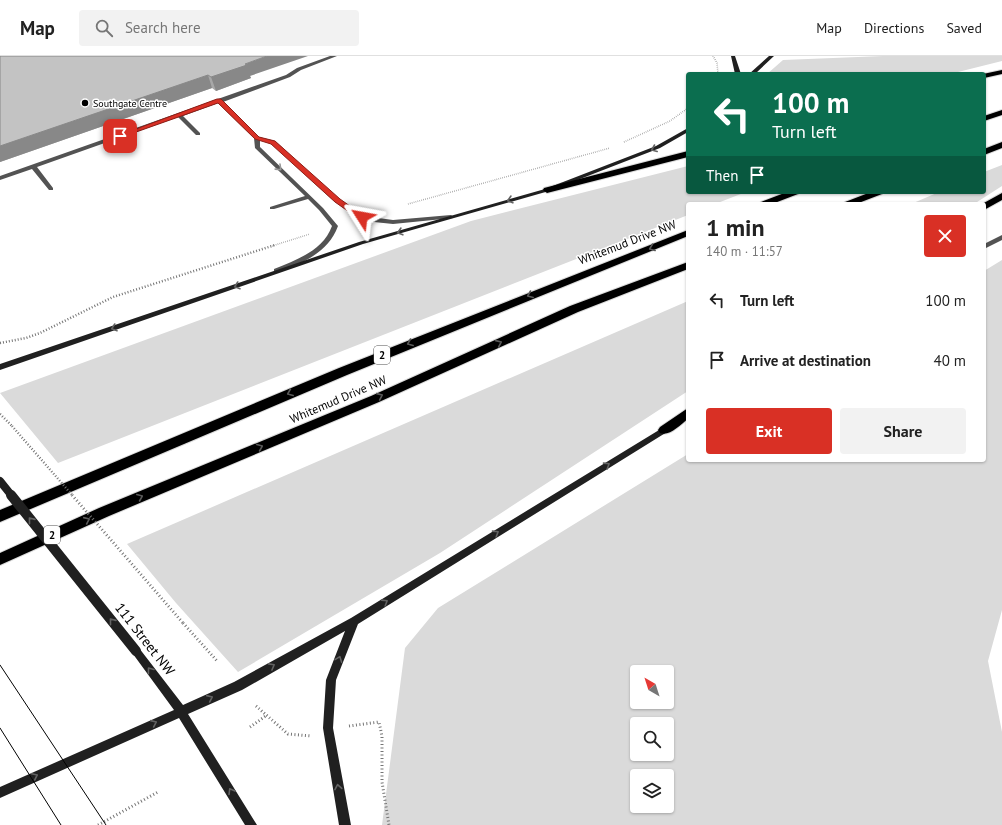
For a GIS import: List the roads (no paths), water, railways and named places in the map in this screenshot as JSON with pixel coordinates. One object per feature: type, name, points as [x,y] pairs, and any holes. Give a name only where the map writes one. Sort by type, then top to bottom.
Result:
[{"type":"highway","points":[[986,76],[1002,72]]},
{"type":"highway","points":[[986,118],[1002,112]]},
{"type":"highway","points":[[986,151],[1002,145]]},
{"type":"highway","points":[[547,190],[686,155]]},
{"type":"highway","points":[[769,202],[790,194]]},
{"type":"highway","points":[[853,202],[874,194]]},
{"type":"highway","points":[[986,206],[1002,196]]},
{"type":"highway","name":"Whitemud Drive NW","points":[[0,516],[361,363],[544,289],[686,235]]},
{"type":"highway","name":"Whitemud Drive NW","points":[[0,558],[104,512],[375,399],[574,309],[686,266]]},
{"type":"highway","points":[[664,430],[686,414]]},
{"type":"main road","points":[[733,56],[737,72]]},
{"type":"main road","points":[[754,72],[772,56]]},
{"type":"main road","points":[[0,366],[361,243],[547,190],[658,147],[686,131]]},
{"type":"main road","points":[[0,793],[238,686],[354,621],[664,430]]},
{"type":"main road","name":"111 Street NW","points":[[0,481],[136,651],[181,711],[251,825]]},
{"type":"main road","points":[[345,825],[328,728],[331,680],[354,621]]},
{"type":"street","points":[[0,178],[288,76],[299,69],[335,56]]},
{"type":"street","points":[[219,101],[257,138],[273,142],[338,201],[362,217],[393,222],[451,217]]},
{"type":"street","points":[[179,115],[198,134]]},
{"type":"street","points":[[255,280],[292,264],[326,244],[333,234],[335,226],[321,209],[258,147],[257,138]]},
{"type":"street","points":[[33,166],[51,189]]},
{"type":"street","points":[[272,208],[309,197]]},
{"type":"street","points":[[986,246],[1002,237]]},
{"type":"street","points":[[664,430],[686,417]]},
{"type":"tram line","points":[[0,665],[106,825]]},
{"type":"tram line","points":[[0,728],[61,825]]},
{"type":"place","name":"Southgate Centre","points":[[85,103]]}]
